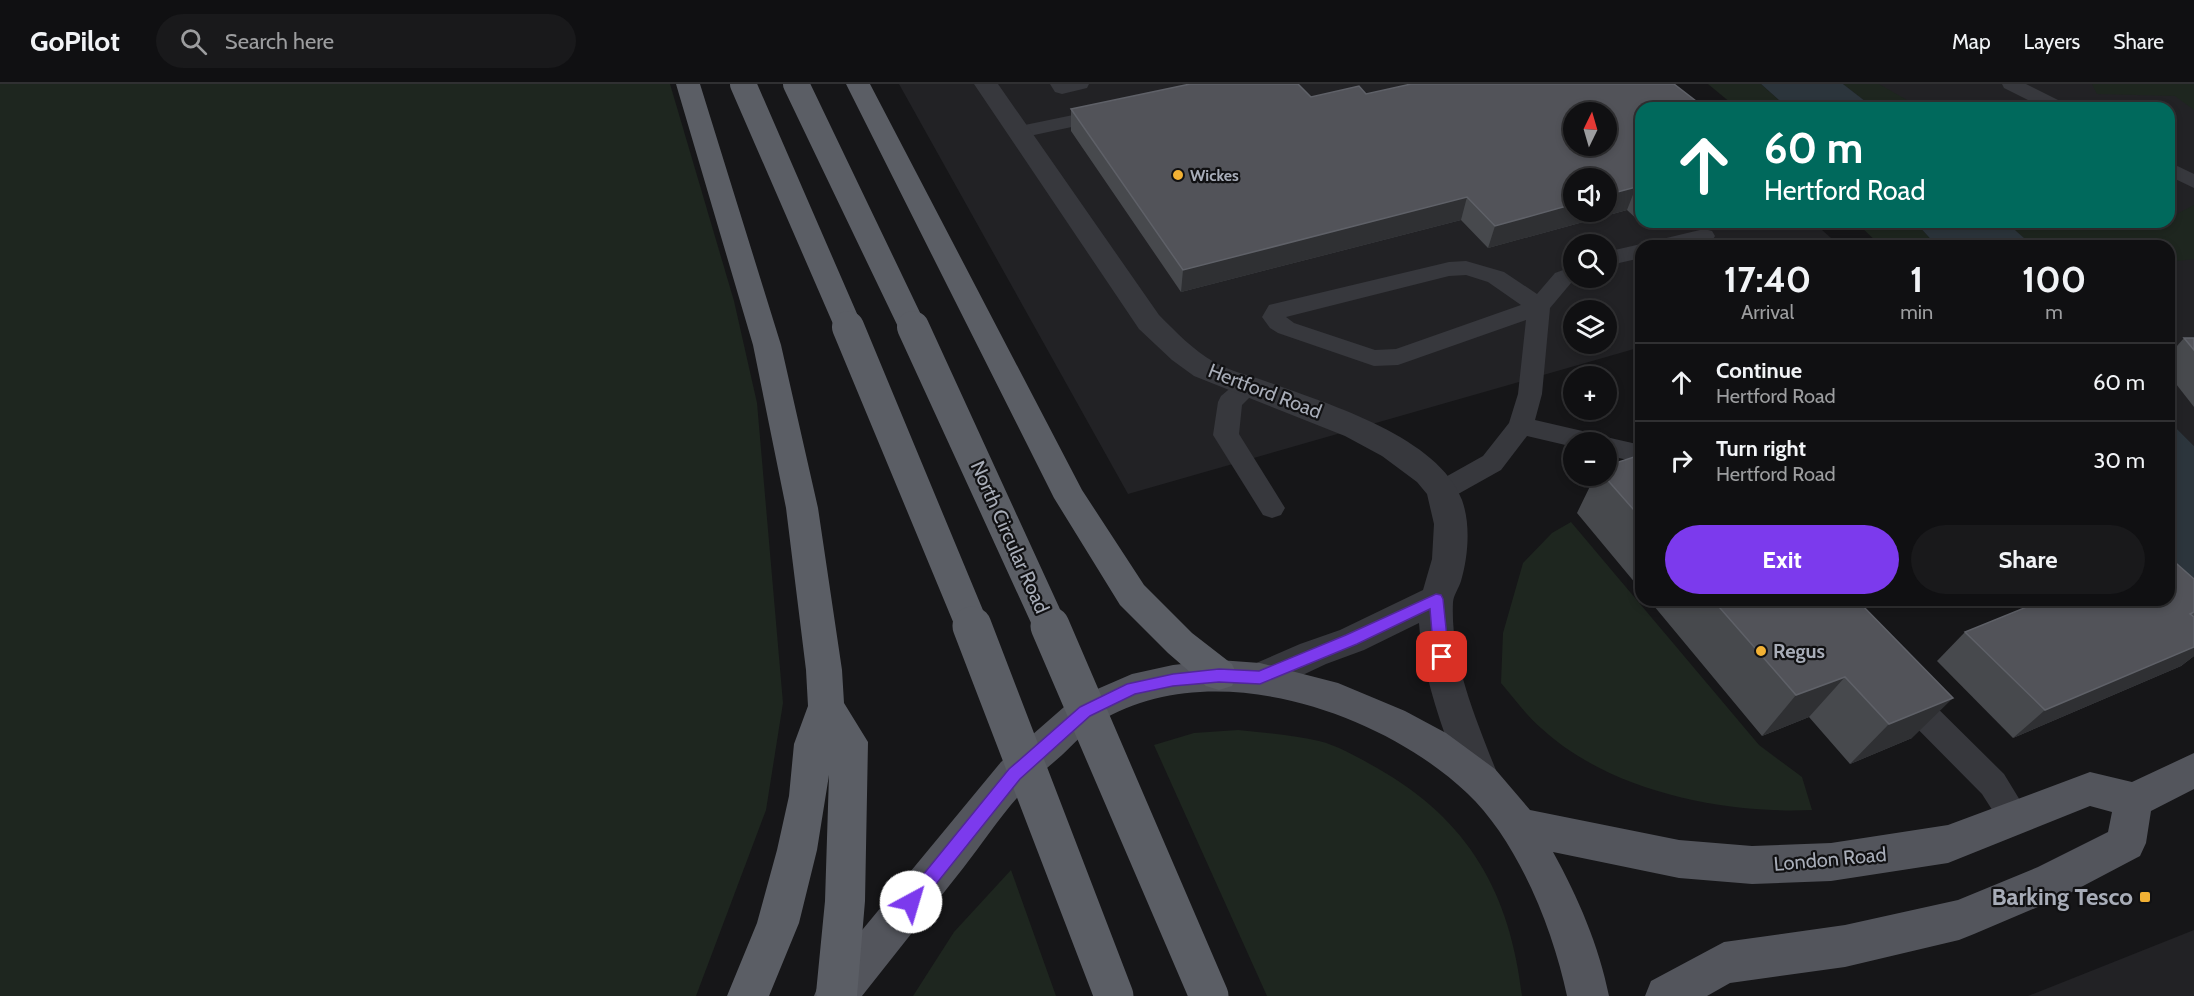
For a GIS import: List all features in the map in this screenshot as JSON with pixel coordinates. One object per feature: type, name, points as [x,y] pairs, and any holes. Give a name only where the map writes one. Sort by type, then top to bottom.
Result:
[{"type":"highway","points":[[688,84],[766,345],[802,508],[824,670],[826,706],[813,744],[808,796],[778,923],[748,996]]},
{"type":"highway","points":[[743,84],[853,337],[962,600],[1114,996]]},
{"type":"highway","name":"North Circular Road","points":[[796,84],[907,310],[1019,555],[1209,996]]},
{"type":"highway","points":[[858,84],[1070,498],[1132,595],[1180,643],[1219,675]]},
{"type":"highway","points":[[826,706],[849,741],[845,901],[836,994]]},
{"type":"main road","points":[[836,994],[1014,774],[1085,711],[1132,689],[1173,680],[1219,675],[1260,678],[1338,699],[1392,722],[1433,745],[1481,781],[1518,825],[1550,886],[1581,962],[1588,996]]},
{"type":"main road","points":[[1666,996],[1724,963],[1845,946],[1959,920],[2052,881],[2126,843],[2134,800],[2194,770]]},
{"type":"main road","name":"London Road","points":[[1518,825],[1679,859],[1752,865],[1831,862],[1948,844],[2016,820],[2091,789],[2134,800]]},
{"type":"street","name":"Hertford Road","points":[[986,84],[1149,322],[1180,352],[1205,369],[1327,415],[1386,442],[1422,469],[1442,491],[1449,517],[1451,544],[1444,582],[1436,599],[1444,671],[1457,718],[1481,781]]},
{"type":"street","points":[[1260,678],[1313,654],[1352,640],[1436,599]]},
{"type":"lane","points":[[1059,84],[1062,88],[1080,84]]},
{"type":"lane","points":[[2011,84],[2047,102]]},
{"type":"lane","points":[[1020,132],[1126,111]]},
{"type":"lane","points":[[2175,171],[2194,182]]},
{"type":"lane","points":[[1687,240],[1704,236]]},
{"type":"lane","points":[[1617,256],[1635,252]]},
{"type":"lane","points":[[1539,307],[1495,274],[1482,269],[1466,268],[1449,269],[1277,310],[1274,317],[1286,328],[1374,358],[1386,359],[1398,357],[1539,307],[1563,278]]},
{"type":"lane","points":[[1442,491],[1492,463],[1521,426],[1530,394],[1539,307]]},
{"type":"lane","points":[[1249,386],[1230,402],[1226,435],[1272,508]]},
{"type":"lane","points":[[1521,426],[1563,436]]},
{"type":"lane","points":[[1617,449],[1635,453]]},
{"type":"lane","points":[[1884,676],[1993,784],[2016,820]]},
{"type":"shaded area","points":[[0,84],[670,84],[734,301],[757,403],[783,703],[766,810],[696,996],[0,996]]},
{"type":"shaded area","points":[[899,84],[1646,84],[1642,102],[1635,102],[1635,228],[1820,228],[1833,240],[1635,240],[1635,349],[1617,354],[1617,300],[1563,300],[1563,354],[1617,354],[1575,366],[1563,366],[1563,369],[1128,494]]},
{"type":"shaded area","points":[[1708,84],[1761,84],[1781,102],[1730,102]]},
{"type":"shaded area","points":[[1761,84],[1843,84],[1866,102],[1781,102]]},
{"type":"shaded area","points":[[1843,84],[2185,84],[2194,91],[2194,446],[2175,427],[2175,240],[2026,240],[2013,228],[2175,228],[2175,102],[1866,102]]},
{"type":"shaded area","points":[[1843,84],[1879,84],[1910,102],[1866,102]]},
{"type":"shaded area","points":[[2092,84],[2194,84],[2194,110],[2175,96],[2097,94]]},
{"type":"shaded area","points":[[2194,205],[2194,259],[2175,261],[2175,240],[2026,240],[2013,228],[2175,228],[2175,215]]},
{"type":"shaded area","points":[[1862,228],[1920,228],[1932,240],[1875,240]]},
{"type":"shaded area","points":[[1920,228],[2013,228],[2026,240],[1932,240]]},
{"type":"shaded area","points":[[2175,427],[2194,446],[2194,590],[2175,572]]},
{"type":"shaded area","points":[[1571,522],[1635,598],[1635,606],[1642,606],[1759,745],[1802,777],[1812,810],[1741,808],[1668,794],[1633,783],[1599,768],[1568,750],[1530,718],[1501,683],[1503,633],[1523,563],[1552,533]]},
{"type":"shaded area","points":[[1238,730],[1299,737],[1334,746],[1377,768],[1437,811],[1480,863],[1495,892],[1507,924],[1522,996],[1267,996],[1154,745],[1194,733]]},
{"type":"shaded area","points":[[1011,870],[1056,996],[913,996],[954,932]]},
{"type":"shaded area","points":[[2194,930],[2194,996],[2028,996]]},
{"type":"building","points":[[1190,84],[1298,84],[1311,97],[1359,86],[1366,94],[1411,84],[1674,84],[1697,102],[1635,102],[1635,187],[1617,192],[1617,168],[1563,168],[1563,207],[1495,226],[1467,197],[1183,270],[1071,109]]},
{"type":"building","points":[[2184,338],[2194,338],[2194,350]]},
{"type":"building","points":[[1635,457],[1635,511],[1613,486],[1617,486],[1617,462]]},
{"type":"building","points":[[2175,562],[2194,579],[2194,612],[2190,614],[2194,617],[2194,647],[2045,710],[1965,632],[2029,606],[2175,606]]},
{"type":"building","points":[[1718,606],[1863,606],[1953,698],[1889,724],[1845,677],[1796,695]]},
{"type":"place","name":"Wickes","points":[[1178,175]]},
{"type":"place","name":"Regus","points":[[1761,651]]},
{"type":"place","name":"Barking Tesco","points":[[2145,897]]},
{"type":"route","points":[[911,902],[1014,774],[1085,711],[1132,689],[1173,680],[1219,675],[1260,678],[1313,654],[1352,640],[1436,599],[1442,657]]}]
